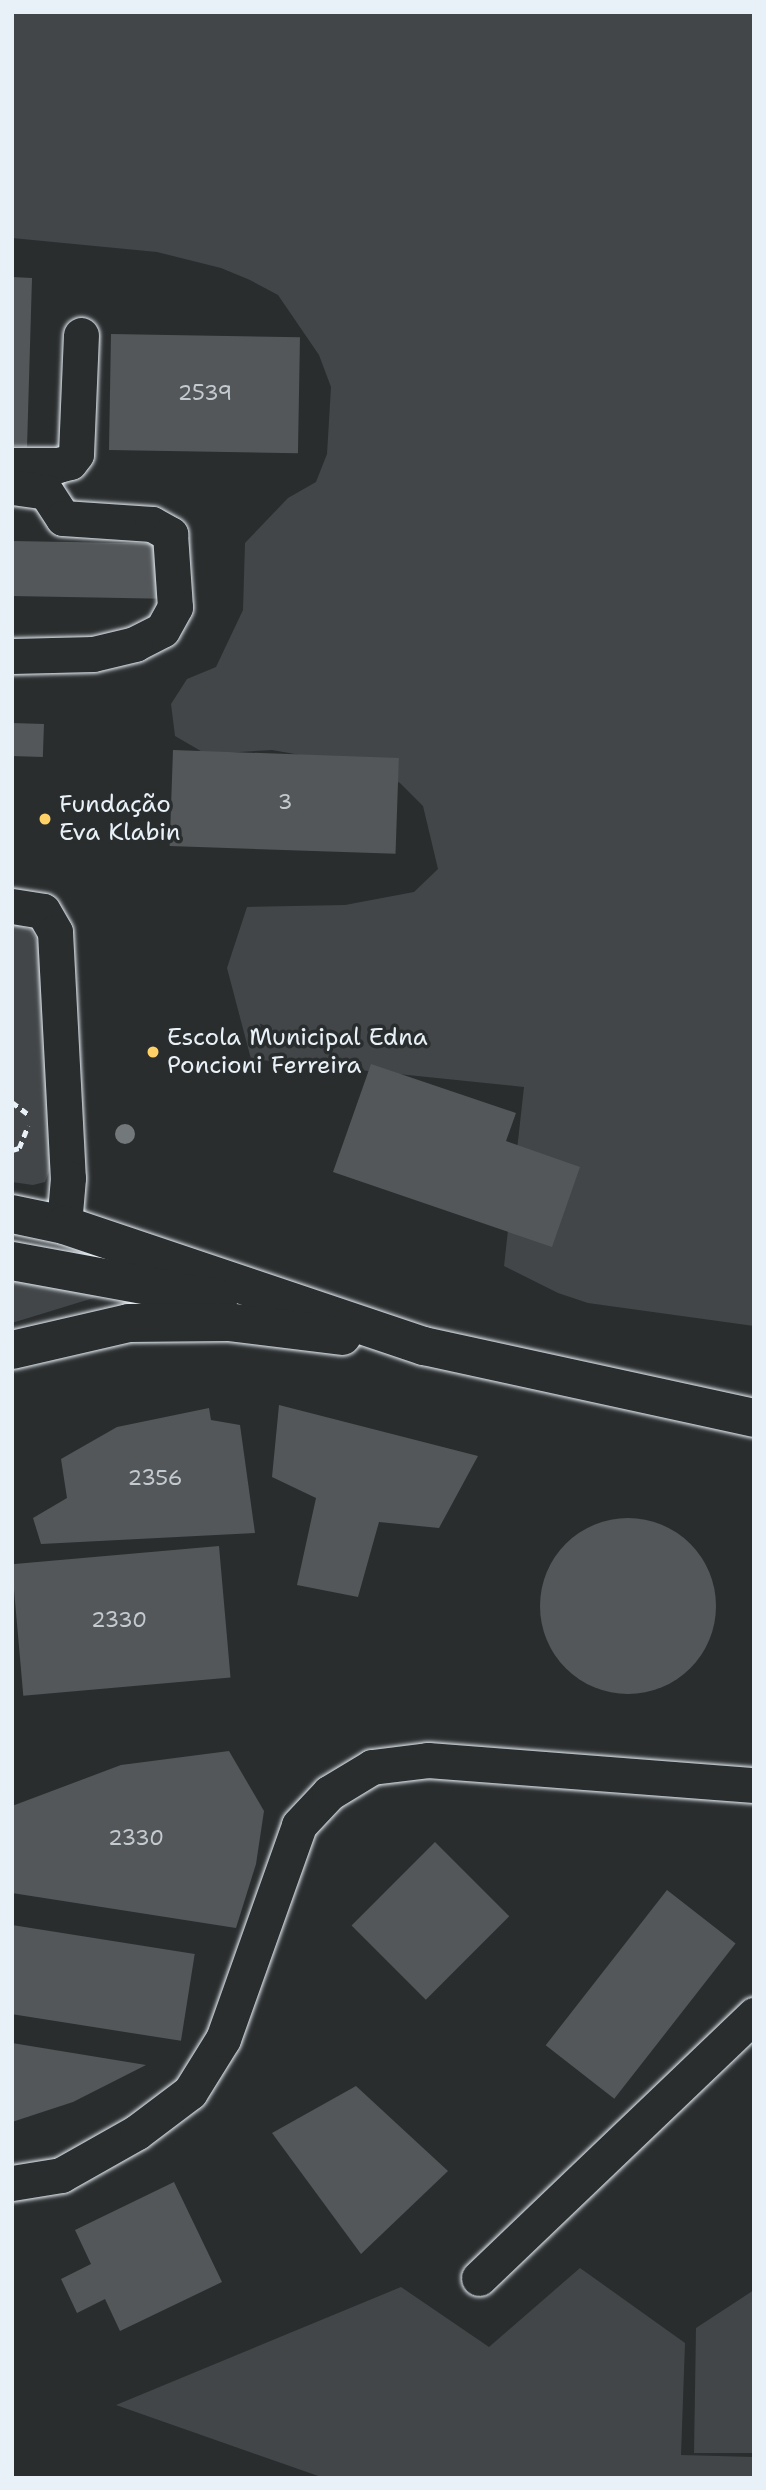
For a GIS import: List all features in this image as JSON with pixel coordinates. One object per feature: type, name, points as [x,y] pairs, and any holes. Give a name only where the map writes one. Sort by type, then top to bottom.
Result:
[{"type":"main road","points":[[12,1214],[64,1225],[424,1346],[754,1418]]},
{"type":"main road","points":[[12,1261],[372,1329]]},
{"type":"main road","points":[[12,1350],[129,1323],[203,1322],[424,1346]]},
{"type":"street","points":[[12,465],[58,465],[70,462],[76,454],[81,335]]},
{"type":"street","points":[[12,487],[46,492],[63,518],[152,524],[170,534],[175,607],[162,630],[135,644],[93,654],[12,656]]},
{"type":"street","points":[[12,906],[43,911],[55,932],[68,1178],[64,1225]]},
{"type":"street","points":[[12,2183],[61,2175],[137,2132],[190,2092],[223,2039],[299,1825],[329,1793],[372,1767],[428,1760],[754,1786]]},
{"type":"street","points":[[479,2278],[754,2015]]},
{"type":"path","points":[[12,1102],[33,1116],[19,1148],[12,1150]]},
{"type":"shaded area","points":[[12,12],[754,12],[754,1326],[588,1303],[558,1293],[504,1266],[524,1087],[251,1059],[227,968],[247,907],[345,905],[414,892],[438,869],[423,806],[400,783],[368,767],[272,750],[206,754],[175,736],[171,704],[187,679],[216,667],[243,610],[245,543],[288,498],[316,482],[327,454],[331,387],[319,355],[278,295],[250,280],[221,268],[157,252],[12,238]]},
{"type":"shaded area","points":[[12,922],[31,930],[41,948],[52,1164],[45,1182],[33,1185],[12,1182]]},
{"type":"shaded area","points":[[12,1276],[100,1296],[12,1323]]},
{"type":"shaded area","points":[[580,2268],[685,2343],[681,2455],[754,2457],[754,2478],[324,2478],[116,2405],[401,2287],[489,2347]]},
{"type":"shaded area","points":[[754,2290],[754,2453],[694,2453],[696,2328]]},
{"type":"building","points":[[12,277],[32,278],[27,447],[12,446]]},
{"type":"building","points":[[111,334],[300,337],[298,453],[109,450]]},
{"type":"building","points":[[12,541],[165,544],[164,599],[12,596]]},
{"type":"building","points":[[12,723],[44,724],[43,757],[12,756]]},
{"type":"building","points":[[173,750],[399,758],[396,854],[170,846]]},
{"type":"building","points":[[371,1064],[516,1113],[506,1141],[580,1167],[552,1247],[333,1172]]},
{"type":"building","points":[[279,1405],[478,1456],[439,1528],[379,1522],[358,1597],[297,1585],[316,1498],[272,1477]]},
{"type":"building","points":[[209,1408],[211,1420],[240,1425],[255,1533],[41,1544],[33,1518],[67,1498],[61,1459],[117,1427]]},
{"type":"building","points":[[628,1518],[662,1525],[690,1544],[709,1572],[716,1606],[709,1640],[690,1668],[662,1687],[628,1694],[594,1687],[566,1668],[547,1640],[540,1606],[547,1572],[566,1544],[594,1525]]},
{"type":"building","points":[[219,1546],[231,1677],[23,1696],[12,1564]]},
{"type":"building","points":[[229,1751],[264,1811],[256,1864],[236,1928],[12,1893],[12,1806],[121,1765]]},
{"type":"building","points":[[435,1842],[509,1916],[426,2000],[352,1925]]},
{"type":"building","points":[[667,1890],[736,1944],[614,2099],[546,2045]]},
{"type":"building","points":[[12,1925],[195,1954],[181,2041],[12,2014]]},
{"type":"building","points":[[12,2043],[146,2065],[73,2102],[12,2122]]},
{"type":"building","points":[[356,2086],[448,2171],[361,2254],[272,2133]]},
{"type":"building","points":[[174,2182],[222,2282],[120,2331],[105,2299],[77,2313],[61,2279],[91,2264],[75,2230]]},
{"type":"place","name":"Fundação Eva Klabin","points":[[45,819]]},
{"type":"place","name":"Escola Municipal Edna Poncioni Ferreira","points":[[153,1052]]}]
